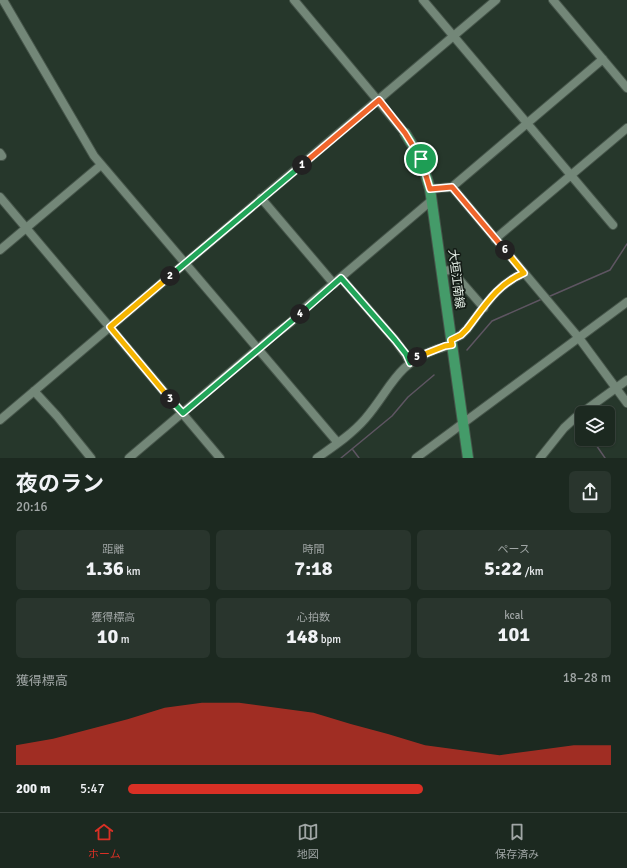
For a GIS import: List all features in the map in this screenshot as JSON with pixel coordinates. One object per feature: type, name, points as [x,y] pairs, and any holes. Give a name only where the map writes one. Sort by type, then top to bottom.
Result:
[{"type":"main road","name":"大垣江南線","points":[[405,133],[421,159],[430,189],[468,458]]},
{"type":"street","points":[[3,0],[94,156],[338,443]]},
{"type":"street","points":[[294,0],[405,133]]},
{"type":"street","points":[[423,0],[613,225]]},
{"type":"street","points":[[0,420],[496,0]]},
{"type":"street","points":[[553,0],[627,88]]},
{"type":"street","points":[[430,189],[452,187],[603,59]]},
{"type":"street","points":[[495,239],[627,128]]},
{"type":"street","points":[[0,153],[2,156],[0,156]]},
{"type":"street","points":[[0,250],[101,165]]},
{"type":"street","points":[[452,187],[579,338],[627,403]]},
{"type":"street","points":[[0,197],[220,458]]},
{"type":"street","points":[[262,198],[334,284]]},
{"type":"street","points":[[129,458],[291,322],[432,200]]},
{"type":"street","points":[[442,271],[451,270],[484,308]]},
{"type":"street","points":[[317,458],[338,443],[364,420],[394,379],[410,363],[418,357],[452,343],[461,335],[499,288],[511,279],[524,273]]},
{"type":"street","points":[[341,278],[395,340],[406,354],[410,363]]},
{"type":"street","points":[[416,458],[627,302]]},
{"type":"street","points":[[540,458],[564,428],[576,417],[627,380]]},
{"type":"street","points":[[34,391],[57,416],[90,458]]},
{"type":"waterway","points":[[548,297],[610,270],[627,244]]},
{"type":"waterway","points":[[467,350],[492,321],[542,299]]},
{"type":"waterway","points":[[341,458],[392,416],[408,397],[434,375]]},
{"type":"waterway","points":[[597,446],[605,458]]},
{"type":"waterway","points":[[353,450],[359,458]]},
{"type":"route","points":[[379,100],[405,133],[421,159],[430,189],[452,187],[524,273],[516,276],[499,288],[467,329],[456,339],[451,340],[452,345],[429,352],[410,363],[406,354],[395,340],[341,278],[183,413],[110,327],[379,100]]}]
